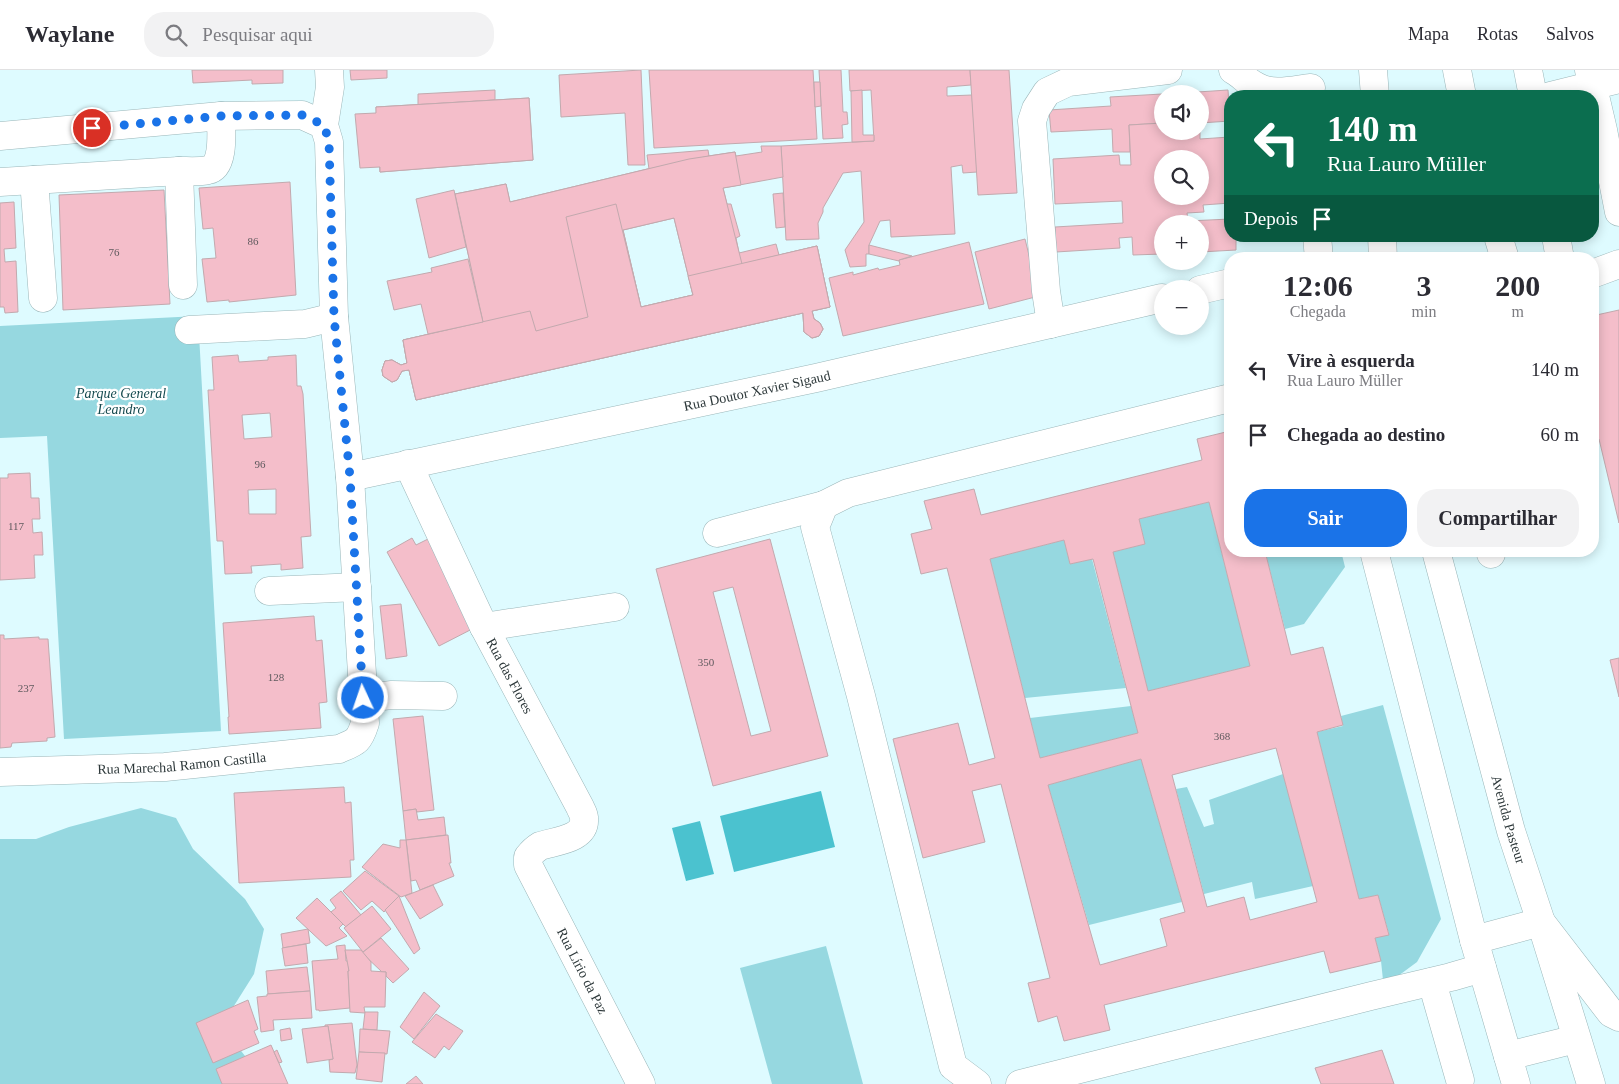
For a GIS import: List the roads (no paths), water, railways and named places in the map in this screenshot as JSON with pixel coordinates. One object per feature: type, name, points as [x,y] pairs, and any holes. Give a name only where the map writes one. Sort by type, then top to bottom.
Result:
[{"type":"street","points":[[329,70],[330,87],[324,125],[329,142],[334,317],[350,477],[363,698],[392,694],[443,696]]},
{"type":"street","points":[[1051,324],[1046,291],[1032,121],[1036,109],[1047,92],[1068,82],[1168,70]]},
{"type":"street","points":[[1233,70],[1253,85],[1264,90]]},
{"type":"street","points":[[1373,70],[1374,90]]},
{"type":"street","points":[[1458,70],[1461,90]]},
{"type":"street","points":[[1528,70],[1532,90]]},
{"type":"street","points":[[1563,90],[1590,77],[1619,78]]},
{"type":"street","points":[[1590,77],[1594,90]]},
{"type":"street","points":[[1274,90],[1311,85]]},
{"type":"street","points":[[1599,109],[1605,130],[1619,212]]},
{"type":"street","points":[[0,136],[221,116],[302,115],[324,125]]},
{"type":"street","points":[[0,182],[207,171],[214,168],[219,162],[221,116]]},
{"type":"street","points":[[179,171],[184,285]]},
{"type":"street","points":[[34,180],[43,298]]},
{"type":"street","points":[[1599,271],[1619,264]]},
{"type":"street","points":[[1209,288],[1224,284]]},
{"type":"street","name":"Rua Doutor Xavier Sigaud","points":[[350,477],[807,380],[1154,300]]},
{"type":"street","points":[[189,330],[305,324],[334,317]]},
{"type":"street","points":[[717,533],[824,505],[848,493],[1224,399]]},
{"type":"street","name":"Rua das Flores","points":[[408,464],[484,627],[580,806],[584,818],[583,826],[573,836],[538,847],[528,857]]},
{"type":"street","points":[[824,505],[815,527],[861,696],[953,1066],[977,1084]]},
{"type":"street","points":[[1376,557],[1474,940],[1516,1084]]},
{"type":"street","name":"Avenida Pasteur","points":[[1438,557],[1511,831],[1591,1084]]},
{"type":"street","points":[[269,591],[357,587]]},
{"type":"street","points":[[484,627],[615,606]]},
{"type":"street","name":"Rua Marechal Ramon Castilla","points":[[0,772],[165,767],[339,749],[353,743],[361,736],[364,723],[363,698]]},
{"type":"street","name":"Rua Lírio da Paz","points":[[528,857],[528,865],[531,872],[641,1084]]},
{"type":"street","points":[[1474,940],[1541,922],[1608,990],[1611,1013],[1619,1017]]},
{"type":"street","points":[[1020,1084],[1482,968]]},
{"type":"street","points":[[1432,982],[1460,1080]]},
{"type":"street","points":[[1508,1056],[1576,1039]]},
{"type":"park label","name":"Parque General Leandro","points":[[121,402]]}]
